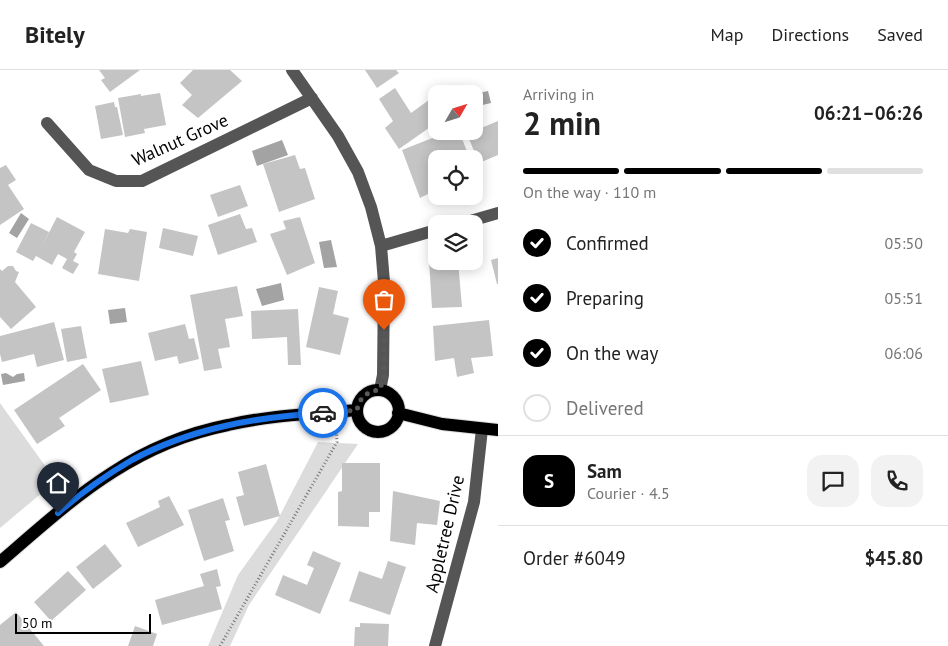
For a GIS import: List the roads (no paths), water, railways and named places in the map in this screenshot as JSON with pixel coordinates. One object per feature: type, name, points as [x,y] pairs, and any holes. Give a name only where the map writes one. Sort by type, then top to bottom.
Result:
[{"type":"main road","points":[[373,390],[380,390],[392,395],[396,400],[398,406],[397,420],[387,430],[373,431],[361,423],[357,410],[358,403],[362,397],[373,390]]},
{"type":"main road","points":[[0,562],[88,489],[113,472],[164,445],[228,425],[287,415],[357,410]]},
{"type":"main road","points":[[398,413],[442,424],[498,430]]},
{"type":"street","points":[[292,70],[338,136],[358,172],[371,207],[381,246],[384,282],[384,375],[380,390]]},
{"type":"street","name":"Walnut Grove","points":[[47,123],[89,170],[116,181],[142,181],[312,98]]},
{"type":"street","points":[[483,217],[498,213]]},
{"type":"street","points":[[381,246],[428,232]]},
{"type":"street","name":"Appletree Drive","points":[[435,646],[474,502],[482,429]]}]
